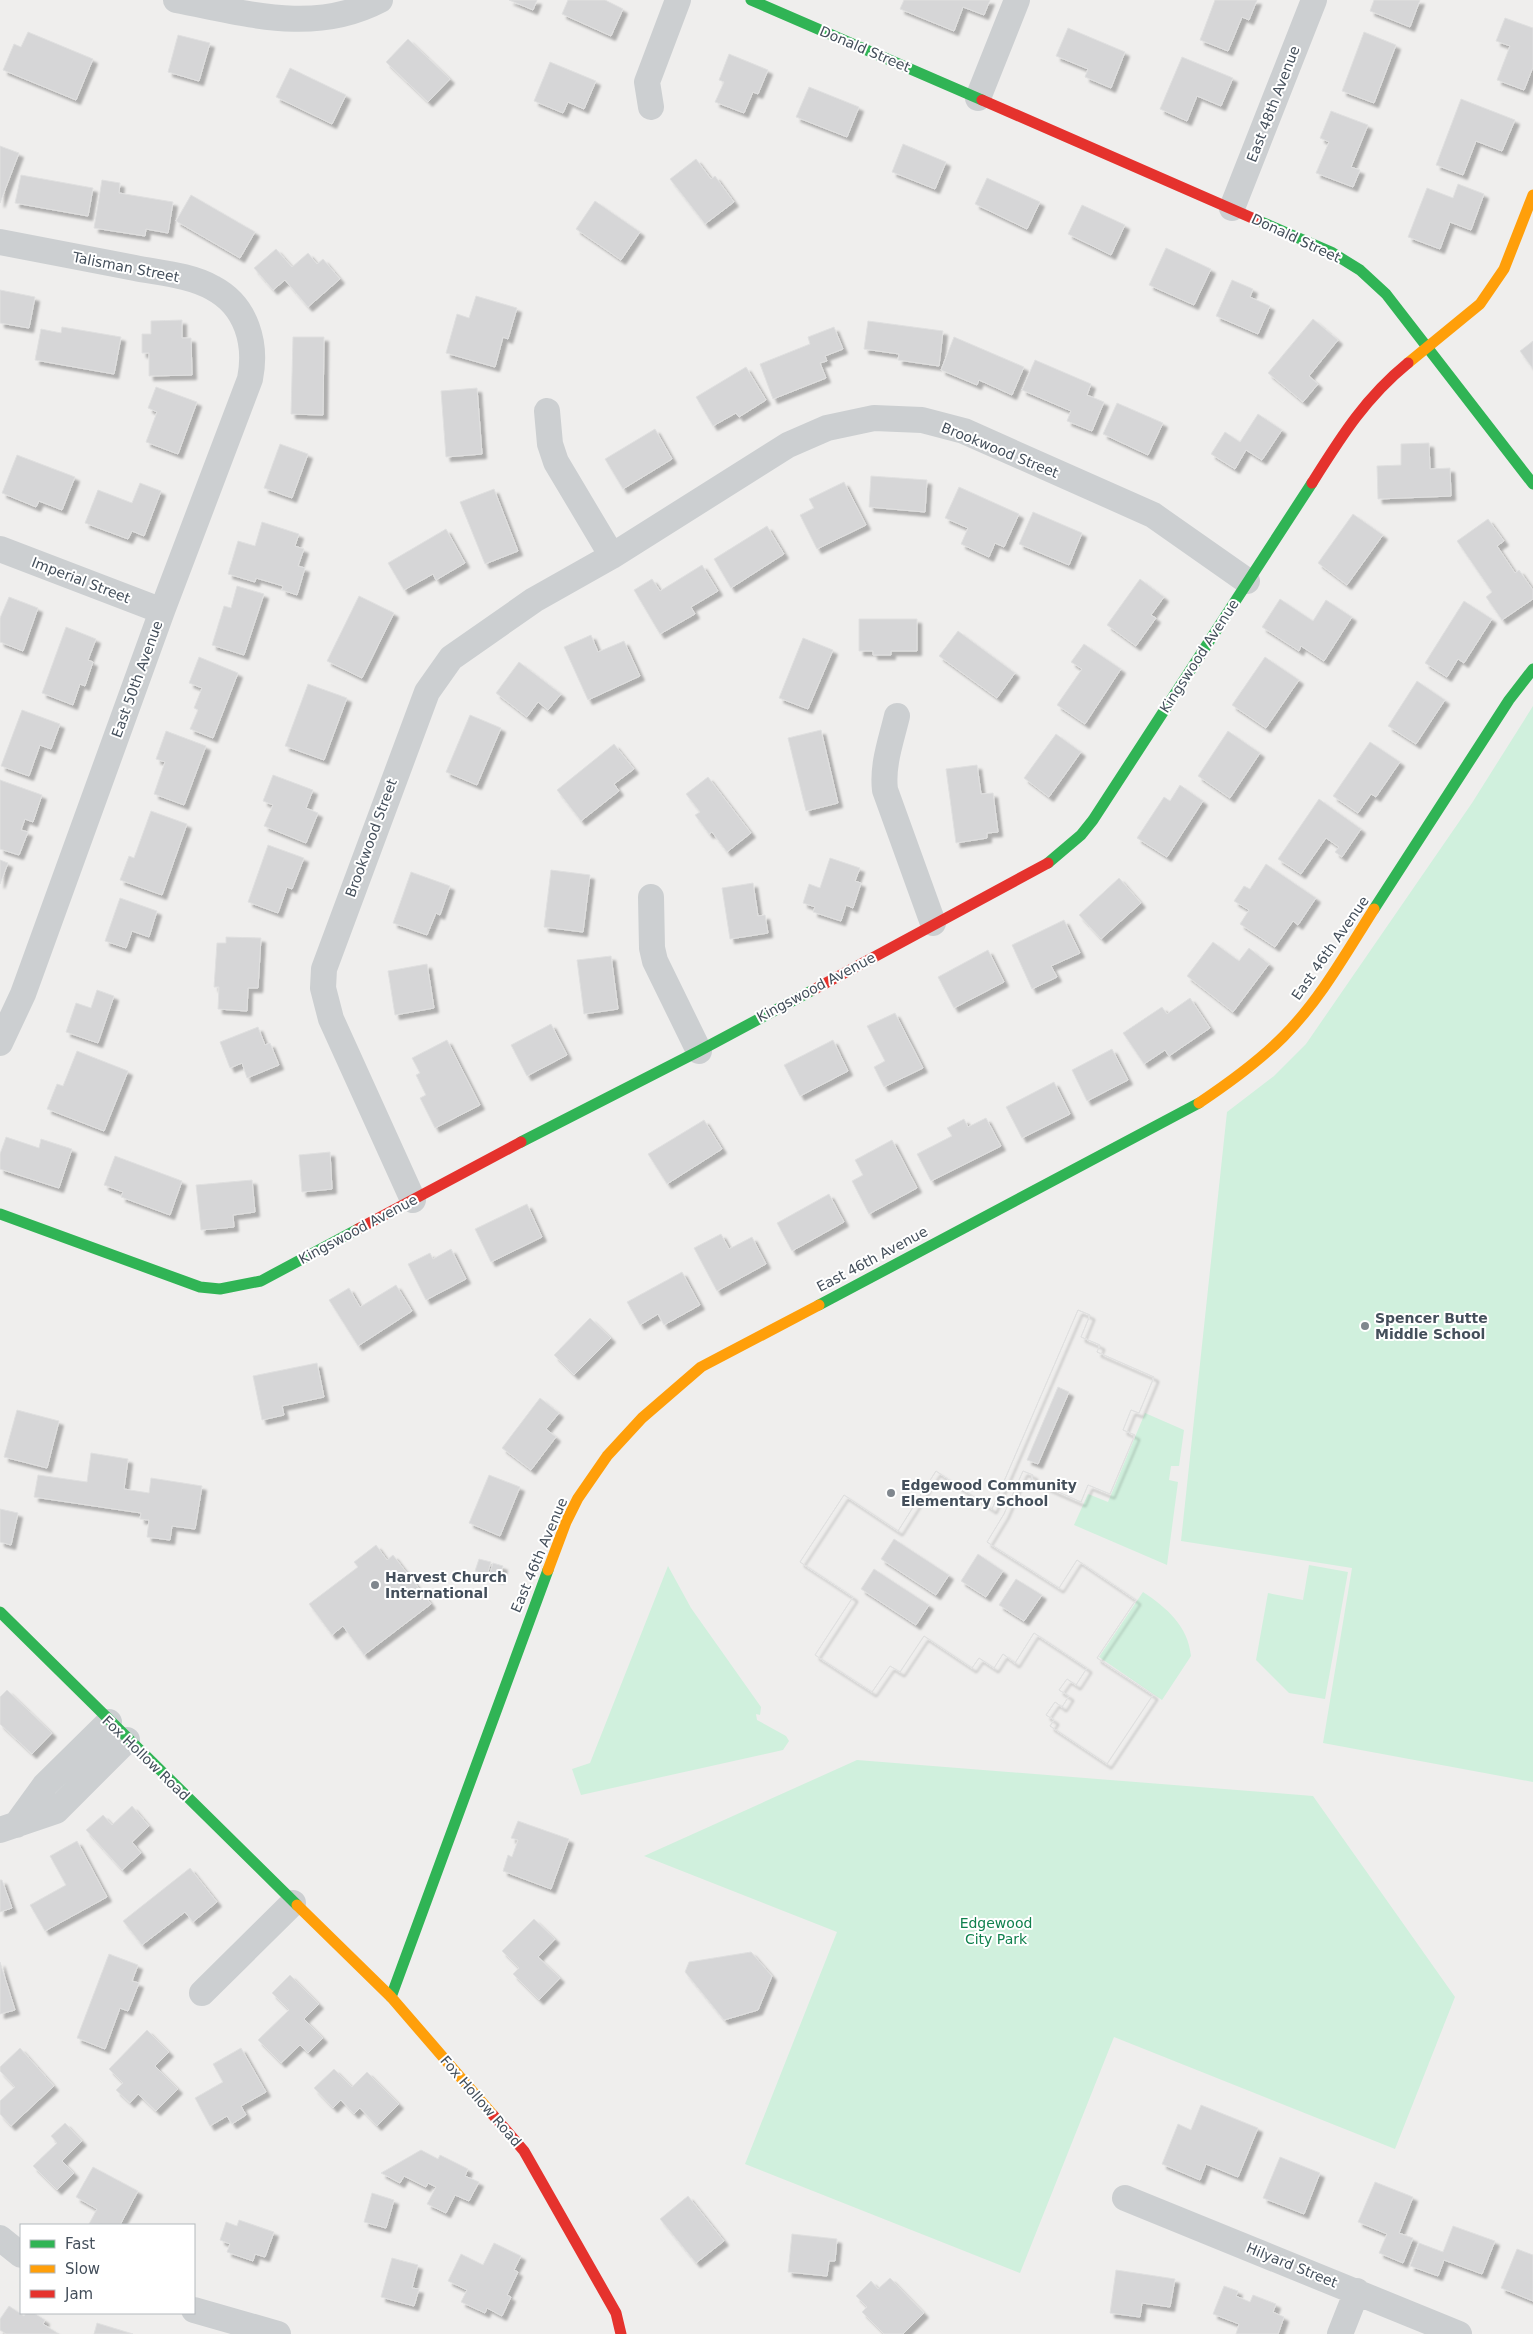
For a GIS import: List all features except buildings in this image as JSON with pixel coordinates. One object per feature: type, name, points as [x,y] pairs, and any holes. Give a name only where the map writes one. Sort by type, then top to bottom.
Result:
[{"type":"street","points":[[176,0],[280,20],[307,21],[355,11],[380,0]]},
{"type":"street","points":[[651,107],[647,82],[678,0]]},
{"type":"street","name":"Donald Street","points":[[752,0],[1331,252],[1360,270],[1386,294],[1533,484]]},
{"type":"street","points":[[978,98],[1017,0]]},
{"type":"street","name":"East 48th Avenue","points":[[1232,208],[1314,0]]},
{"type":"street","name":"Kingswood Avenue","points":[[0,1214],[183,1283],[220,1289],[261,1281],[699,1051],[1035,871],[1058,855],[1081,834],[1108,798],[1347,426],[1374,394],[1427,346],[1480,304],[1504,269],[1533,195]]},
{"type":"street","name":"Talisman Street","points":[[0,242],[195,281],[213,288],[228,299],[240,314]]},
{"type":"street","name":"East 50th Avenue","points":[[0,1043],[23,994],[162,611],[250,380],[254,348],[240,314]]},
{"type":"street","points":[[547,411],[550,444],[556,462],[612,556]]},
{"type":"street","name":"Brookwood Street","points":[[413,1200],[331,1019],[323,988],[324,969],[330,948],[414,721],[427,692],[439,672],[451,658],[505,619],[806,437],[847,423],[874,418],[922,420],[964,432],[1153,515],[1247,581]]},
{"type":"street","name":"Imperial Street","points":[[0,549],[162,611]]},
{"type":"street","name":"East 46th Avenue","points":[[391,1997],[562,1531],[592,1476],[620,1439],[649,1410],[702,1367],[1197,1105],[1245,1071],[1284,1036],[1325,986],[1509,700],[1533,669]]},
{"type":"street","points":[[897,716],[883,777],[885,790],[933,924]]},
{"type":"street","points":[[651,896],[652,948],[655,961],[699,1051]]},
{"type":"street","name":"Fox Hollow Road","points":[[0,1612],[127,1740],[391,1997],[524,2151],[616,2313],[622,2334]]},
{"type":"street","points":[[8,1828],[45,1785],[109,1722]]},
{"type":"street","points":[[8,1828],[56,1811],[127,1740]]},
{"type":"street","points":[[202,1992],[293,1903]]},
{"type":"street","name":"Hilyard Street","points":[[1125,2198],[1459,2334]]},
{"type":"street","points":[[0,2238],[20,2254]]},
{"type":"street","points":[[1340,2334],[1357,2291]]},
{"type":"street","points":[[204,2320],[278,2334]]},
{"type":"green space","name":"Spencer Butte Middle School","points":[[1533,706],[1533,1782],[1323,1743],[1352,1568],[1181,1541],[1227,1112],[1274,1076],[1306,1044],[1472,803]]},
{"type":"green space","points":[[1145,1413],[1184,1430],[1179,1466],[1171,1466],[1169,1480],[1178,1482],[1167,1565],[1074,1525],[1088,1494],[1108,1502]]},
{"type":"green space","points":[[1309,1565],[1348,1572],[1325,1699],[1289,1693],[1256,1660],[1268,1593],[1303,1600]]},
{"type":"green space","points":[[668,1566],[691,1608],[761,1707],[760,1715],[756,1714],[757,1720],[786,1736],[789,1741],[783,1750],[581,1795],[572,1769],[590,1763]]},
{"type":"green space","points":[[1143,1592],[1168,1611],[1181,1627],[1186,1636],[1191,1656],[1162,1700],[1099,1657]]},
{"type":"green space","name":"Edgewood City Park","points":[[857,1760],[1313,1796],[1455,1997],[1395,2149],[1114,2037],[1020,2273],[745,2164],[837,1932],[644,1856]]},
{"type":"traffic: fast","points":[[751,0],[982,100]]},
{"type":"traffic: fast","points":[[1259,221],[1331,252],[1360,270],[1386,294],[1533,484]]},
{"type":"traffic: fast","points":[[1048,863],[1081,835],[1093,820],[1312,483]]},
{"type":"traffic: fast","points":[[1374,909],[1509,700],[1533,669]]},
{"type":"traffic: fast","points":[[521,1142],[813,990]]},
{"type":"traffic: fast","points":[[819,1305],[1199,1103]]},
{"type":"traffic: fast","points":[[0,1214],[200,1287],[220,1289],[261,1281],[358,1229]]},
{"type":"traffic: fast","points":[[391,1997],[548,1570]]},
{"type":"traffic: fast","points":[[0,1612],[297,1905]]},
{"type":"traffic: slow","points":[[1408,363],[1480,304],[1504,269],[1533,195]]},
{"type":"traffic: slow","points":[[1199,1103],[1253,1064],[1296,1023],[1332,976],[1374,909]]},
{"type":"traffic: slow","points":[[548,1570],[566,1522],[578,1498],[607,1456],[642,1418],[701,1367],[819,1305]]},
{"type":"traffic: slow","points":[[297,1905],[391,1997],[493,2115]]},
{"type":"traffic: jam","points":[[982,100],[1259,221]]},
{"type":"traffic: jam","points":[[1312,483],[1366,404],[1408,363]]},
{"type":"traffic: jam","points":[[813,990],[1048,863]]},
{"type":"traffic: jam","points":[[358,1229],[521,1142]]},
{"type":"traffic: jam","points":[[493,2115],[524,2151],[616,2313],[621,2334]]},
{"type":"place","name":"Spencer Butte Middle School","points":[[1365,1326]]},
{"type":"place","name":"Edgewood Community Elementary School","points":[[891,1493]]},
{"type":"place","name":"Harvest Church International","points":[[375,1585]]}]
